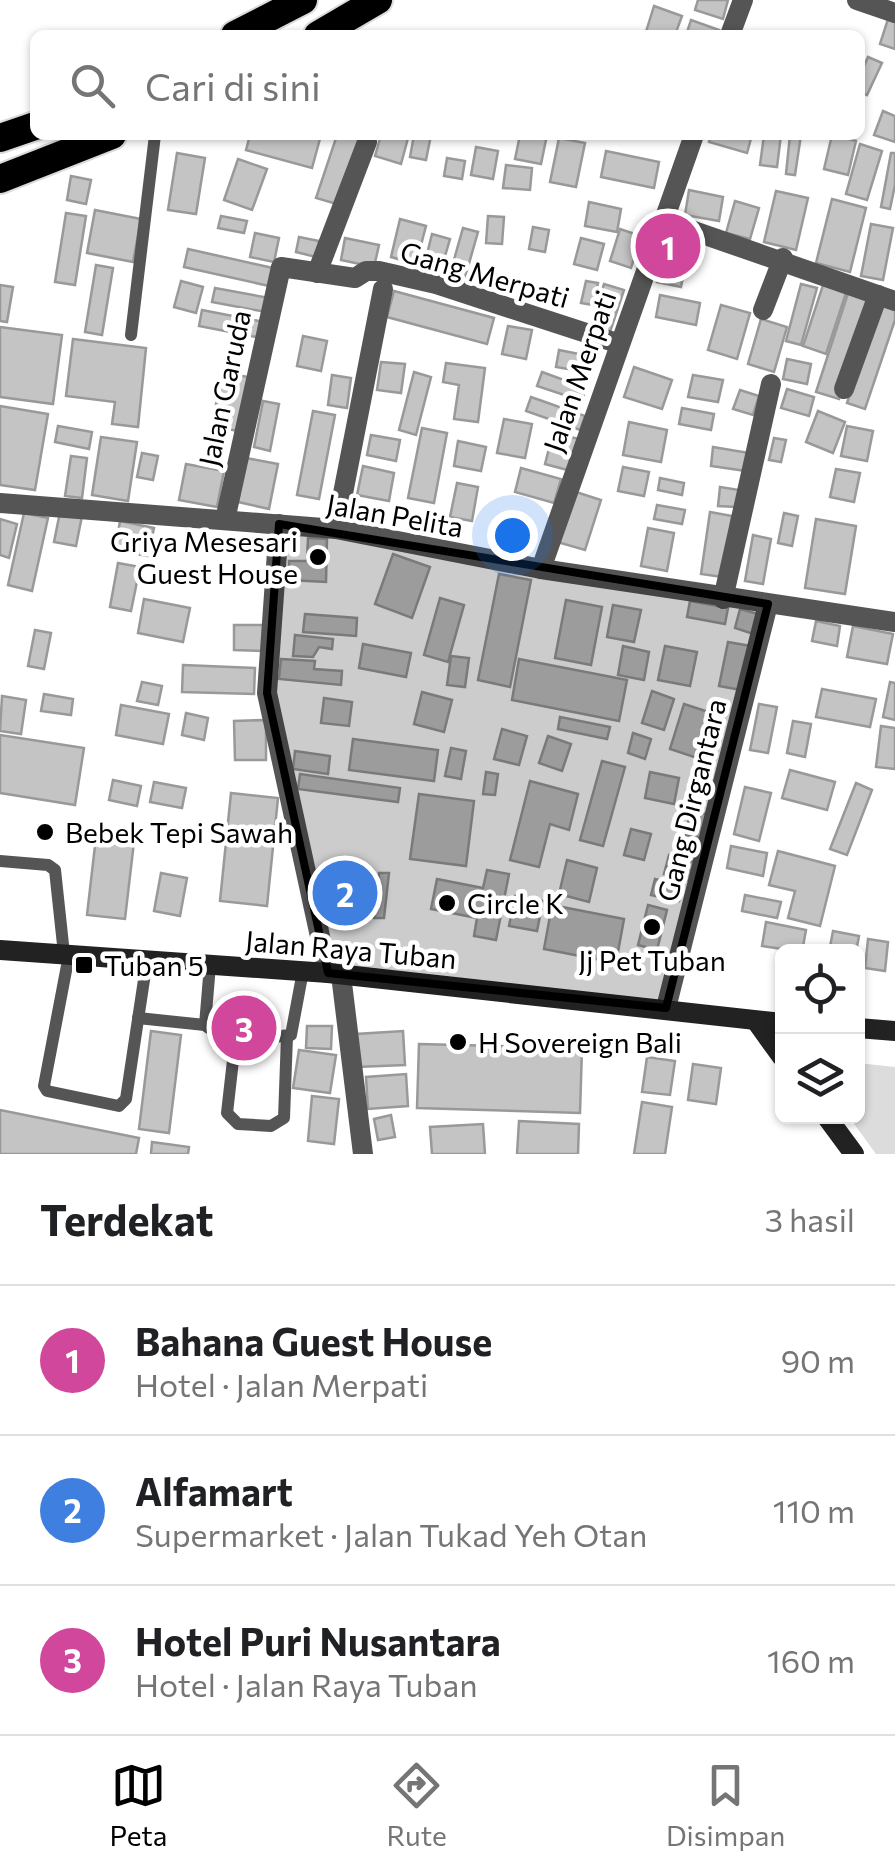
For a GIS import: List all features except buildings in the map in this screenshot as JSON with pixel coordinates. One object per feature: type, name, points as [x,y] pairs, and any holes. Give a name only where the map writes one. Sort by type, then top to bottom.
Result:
[{"type":"highway","points":[[245,30],[303,0]]},
{"type":"highway","points":[[327,30],[378,0]]},
{"type":"highway","points":[[0,138],[30,128]]},
{"type":"highway","points":[[0,179],[99,140]]},
{"type":"main road","name":"Jalan Raya Tuban","points":[[0,950],[304,971],[775,1022]]},
{"type":"main road","points":[[756,1021],[775,1047]]},
{"type":"main road","points":[[865,1029],[895,1031]]},
{"type":"main road","points":[[832,1124],[854,1154]]},
{"type":"street","points":[[732,30],[743,0]]},
{"type":"street","points":[[857,0],[895,13]]},
{"type":"street","name":"Jalan Merpati","points":[[541,570],[617,343],[692,140]]},
{"type":"street","points":[[316,273],[368,142]]},
{"type":"street","points":[[662,220],[783,258],[887,298],[844,389]]},
{"type":"street","points":[[762,310],[783,258]]},
{"type":"street","name":"Gang Merpati","points":[[279,268],[355,278],[366,271],[379,271],[436,284],[617,343]]},
{"type":"street","name":"Jalan Garuda","points":[[224,520],[279,268]]},
{"type":"street","points":[[336,529],[382,289]]},
{"type":"street","points":[[723,598],[771,384]]},
{"type":"street","name":"Jalan Pelita","points":[[0,503],[336,529],[541,570],[895,622]]},
{"type":"street","points":[[280,524],[267,692],[334,974],[363,1154]]},
{"type":"street","name":"Gang Dirgantara","points":[[666,1008],[768,604]]},
{"type":"lane","points":[[131,335],[153,140]]},
{"type":"lane","points":[[0,861],[48,864],[55,870],[67,954],[43,1082],[47,1091],[124,1104],[147,960]]},
{"type":"lane","points":[[205,1025],[210,964]]},
{"type":"lane","points":[[138,1018],[205,1025],[211,1031],[286,1036],[295,1029],[304,971]]},
{"type":"lane","points":[[236,1034],[228,1113],[238,1124],[270,1126],[284,1118],[286,1036]]},
{"type":"highlighted area","points":[[279,524],[768,604],[666,1008],[328,973],[267,693]]},
{"type":"shaded area","points":[[865,1064],[895,1067],[895,1154],[876,1154],[854,1124],[865,1124]]},
{"type":"place","name":"Bahana Guest House","points":[[668,246]]},
{"type":"place","name":"Griya Mesesari Guest House","points":[[318,557]]},
{"type":"place","name":"Bebek Tepi Sawah","points":[[45,832]]},
{"type":"place","name":"Alfamart","points":[[345,893]]},
{"type":"place","name":"Circle K","points":[[447,903]]},
{"type":"place","name":"Jj Pet Tuban","points":[[652,927]]},
{"type":"place","name":"Tuban 5","points":[[84,965]]},
{"type":"place","name":"Hotel Puri Nusantara","points":[[244,1028]]},
{"type":"place","name":"H Sovereign Bali","points":[[458,1042]]}]
